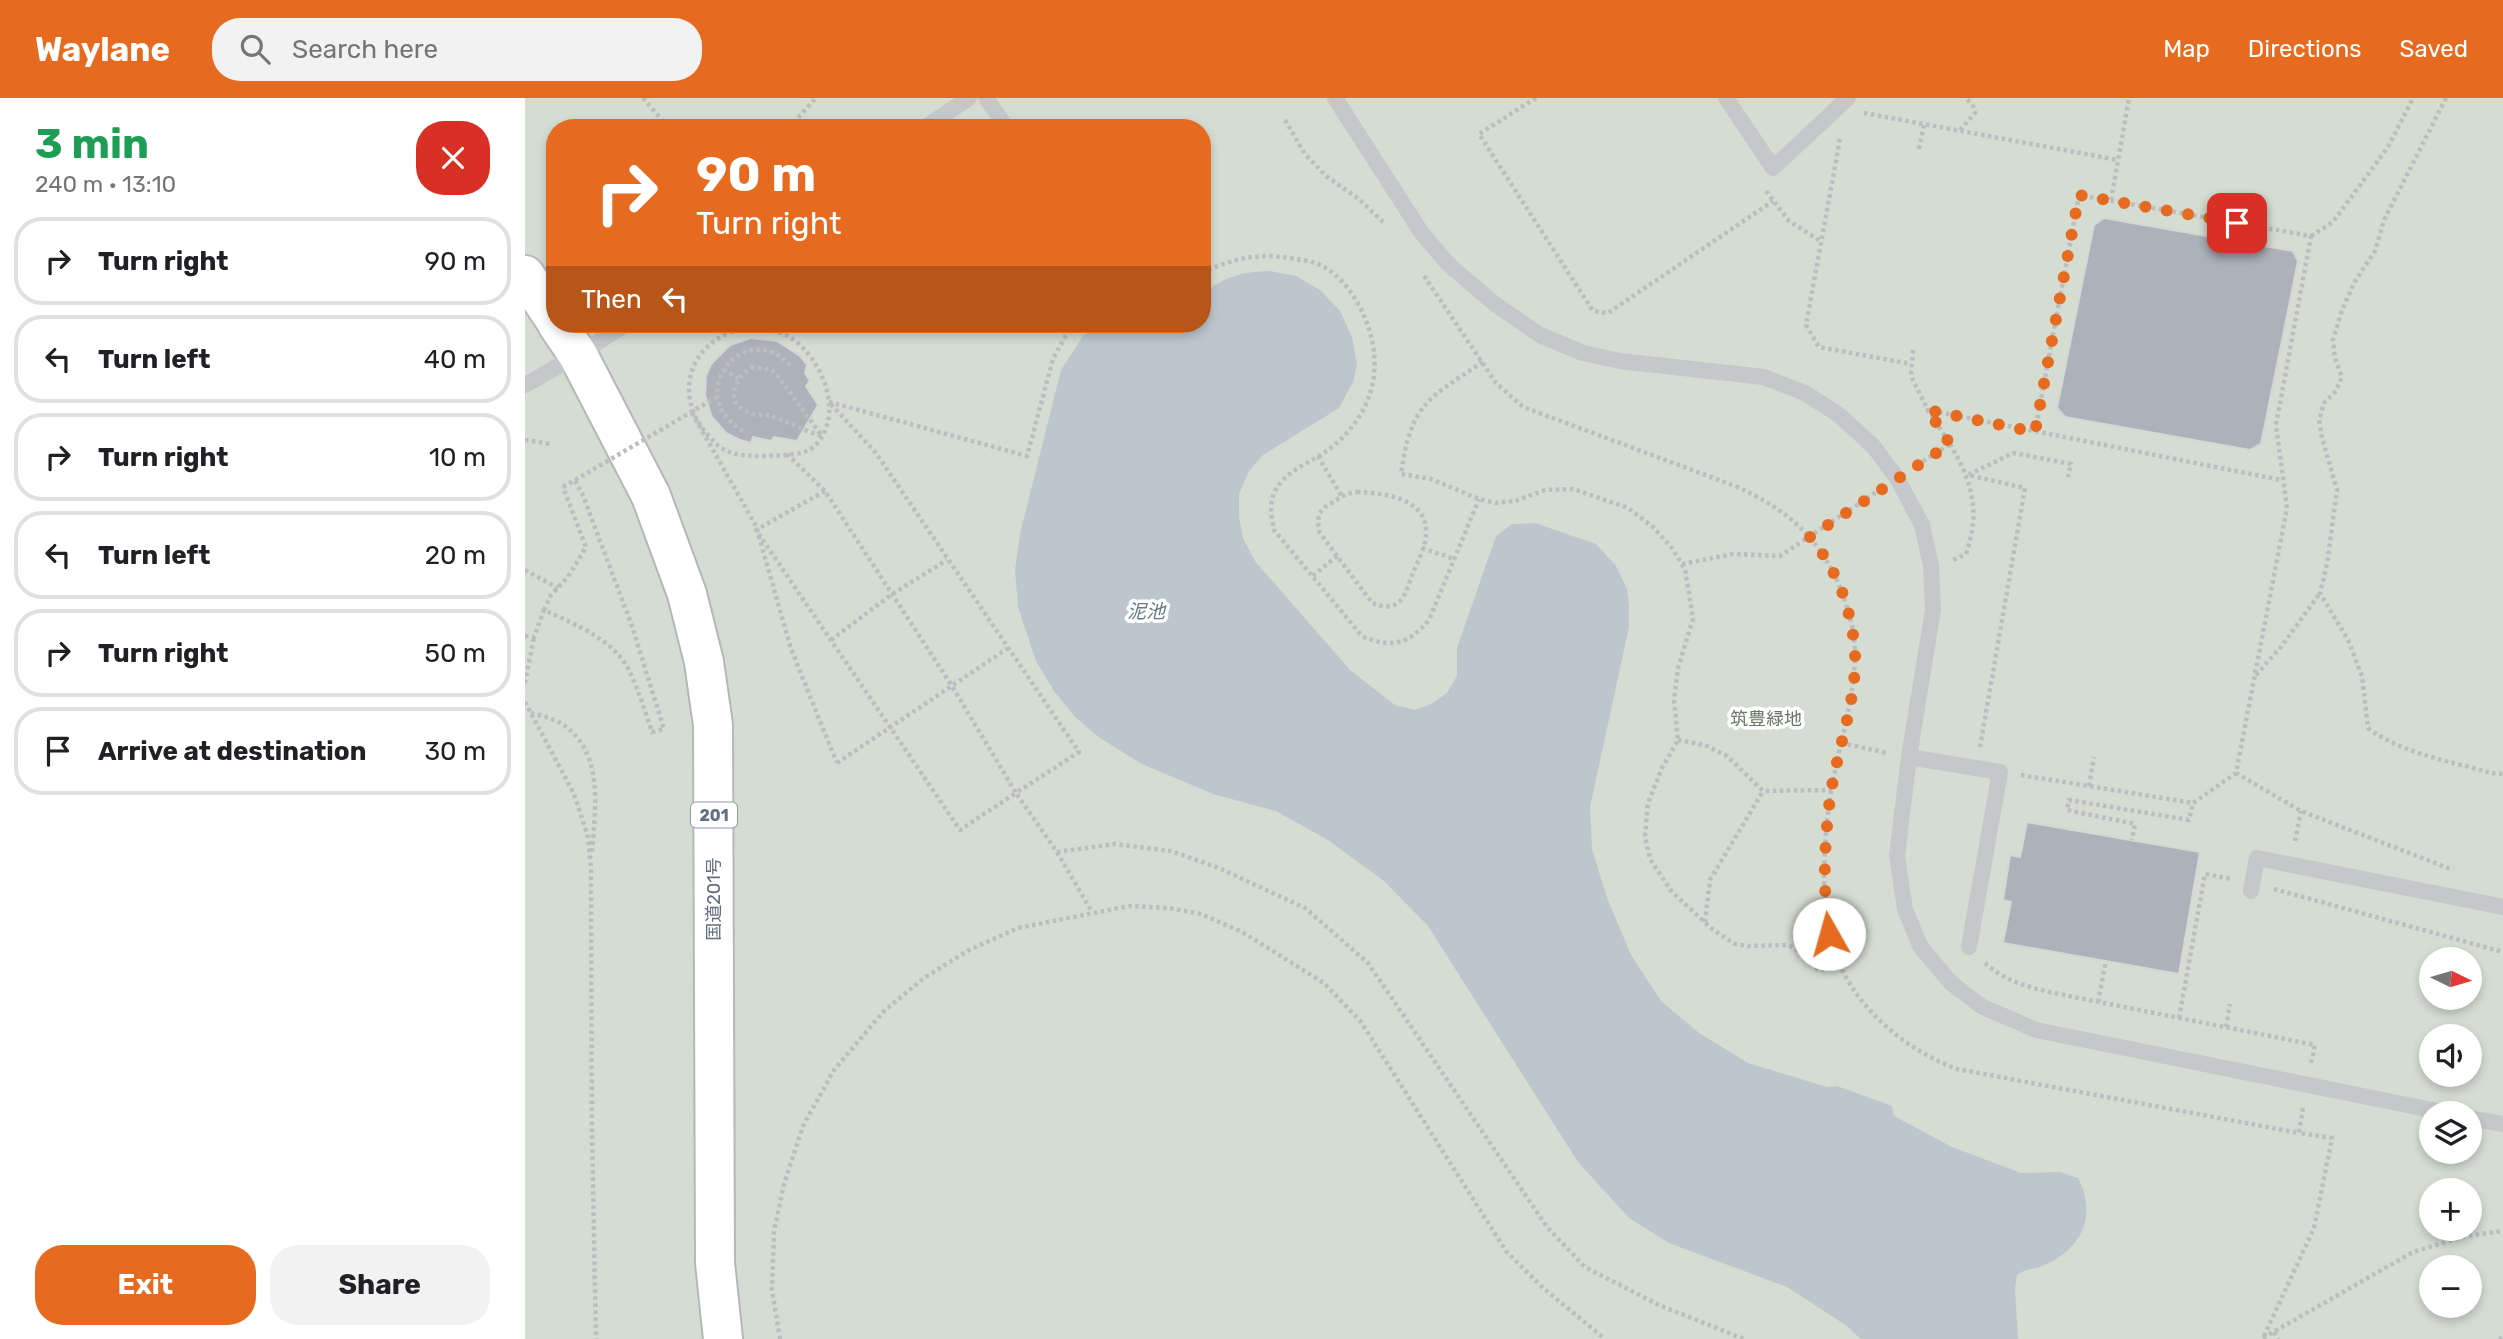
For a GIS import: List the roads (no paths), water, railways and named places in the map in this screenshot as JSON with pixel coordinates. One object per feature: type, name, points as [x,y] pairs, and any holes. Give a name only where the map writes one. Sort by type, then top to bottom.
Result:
[{"type":"highway","name":"国道201号","points":[[525,275],[546,307]]},
{"type":"highway","name":"国道201号","points":[[563,333],[578,355],[651,496],[687,594],[704,662],[712,712],[715,1263],[723,1339]]},
{"type":"lane","points":[[938,119],[969,98]]},
{"type":"lane","points":[[986,98],[1001,119]]},
{"type":"lane","points":[[1335,98],[1421,232],[1449,265],[1495,304],[1540,335],[1583,354],[1620,362],[1763,377],[1805,393],[1839,415],[1873,446],[1898,478],[1922,525],[1931,566],[1933,610],[1909,757],[1897,856],[1905,909],[1920,946],[1951,983],[1981,1006],[2036,1030],[2419,1107]]},
{"type":"lane","points":[[1726,98],[1773,168],[1843,103]]},
{"type":"lane","points":[[525,385],[612,333]]},
{"type":"lane","points":[[1909,757],[2000,772],[1969,947]]},
{"type":"lane","points":[[2252,887],[2257,858],[2503,906]]},
{"type":"lane","points":[[2482,1120],[2503,1124]]},
{"type":"water","name":"泥池","points":[[1270,271],[1296,276],[1320,290],[1340,311],[1352,337],[1357,365],[1353,382],[1339,408],[1263,455],[1249,471],[1239,494],[1239,517],[1243,538],[1255,561],[1350,670],[1395,705],[1415,710],[1431,704],[1447,693],[1457,676],[1457,648],[1496,536],[1512,524],[1535,523],[1596,544],[1616,566],[1627,589],[1629,627],[1590,807],[1592,849],[1607,898],[1631,955],[1661,1001],[1699,1033],[1748,1063],[1827,1087],[1837,1086],[1892,1106],[1894,1116],[1952,1147],[2021,1173],[2060,1172],[2078,1178],[2084,1192],[2086,1218],[2076,1241],[2056,1259],[2017,1275],[2015,1289],[2018,1339],[1861,1339],[1844,1324],[1787,1287],[1669,1243],[1629,1218],[1578,1162],[1428,926],[1384,881],[1328,840],[1276,811],[1213,794],[1142,764],[1100,738],[1075,717],[1054,691],[1036,661],[1018,607],[1015,570],[1020,534],[1061,370],[1086,333],[1211,333],[1211,288],[1234,276]]},
{"type":"park label","name":"筑豊緑地","points":[[1766,719]]}]
